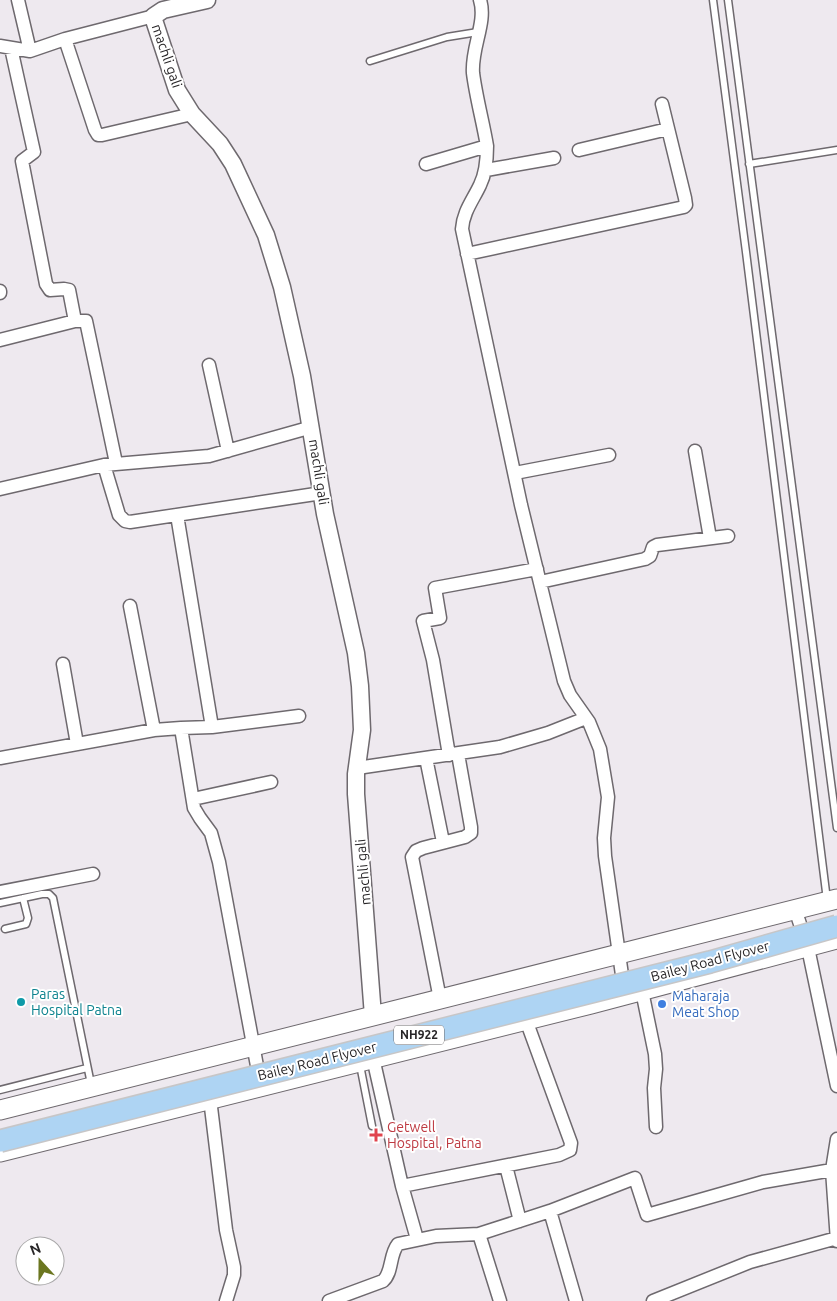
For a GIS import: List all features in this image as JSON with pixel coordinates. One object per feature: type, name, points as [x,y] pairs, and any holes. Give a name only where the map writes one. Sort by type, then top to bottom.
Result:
[{"type":"highway","name":"Bailey Road Flyover","points":[[0,1126],[706,950],[834,904]]},
{"type":"highway","name":"Bailey Road Flyover","points":[[0,1141],[710,962],[837,926]]},
{"type":"main road","points":[[0,1110],[795,909],[834,904]]},
{"type":"main road","points":[[0,1152],[633,993],[837,939]]},
{"type":"main road","points":[[351,1022],[366,1059]]},
{"type":"street","points":[[18,0],[30,50]]},
{"type":"street","name":"machli gali","points":[[208,0],[163,10],[154,16],[177,90],[192,114],[220,144],[232,164],[266,235],[282,287],[302,376],[322,493],[356,653],[360,686],[362,730],[356,794],[373,1016]]},
{"type":"street","points":[[480,0],[483,14],[474,53],[473,72],[487,146],[486,170],[463,219],[462,229],[538,576],[564,681],[570,695],[586,718],[600,749],[606,780],[608,810],[604,838],[618,953],[656,1054],[654,1088],[656,1127]]},
{"type":"street","points":[[76,321],[69,290],[50,290],[46,284],[22,161],[34,152],[5,47],[30,50],[154,16]]},
{"type":"street","points":[[65,39],[98,135],[192,114]]},
{"type":"street","points":[[467,254],[684,208],[685,198],[662,104]]},
{"type":"street","points":[[579,150],[668,129]]},
{"type":"street","points":[[426,164],[487,146]]},
{"type":"street","points":[[486,170],[554,158]]},
{"type":"street","points":[[0,340],[76,321],[83,320],[86,322],[117,510],[122,519],[130,522],[322,493]]},
{"type":"street","points":[[209,365],[228,451]]},
{"type":"street","points":[[0,489],[110,464],[209,456],[312,427]]},
{"type":"street","points":[[695,451],[710,538]]},
{"type":"street","points":[[515,473],[609,455]]},
{"type":"street","points":[[177,515],[212,727]]},
{"type":"street","points":[[440,999],[412,859],[416,851],[465,837],[472,830],[424,621],[440,618],[435,588],[538,576],[646,559],[650,556],[653,547],[657,545],[728,536]]},
{"type":"street","points":[[130,606],[154,730]]},
{"type":"street","points":[[64,664],[77,744]]},
{"type":"street","points":[[0,758],[154,730],[212,727],[300,716]]},
{"type":"street","points":[[357,768],[515,744],[548,734],[586,718]]},
{"type":"street","points":[[181,728],[196,813],[208,827],[214,841],[261,1086]]},
{"type":"street","points":[[426,758],[444,842]]},
{"type":"street","points":[[193,799],[271,782]]},
{"type":"street","points":[[0,891],[93,874]]},
{"type":"street","points":[[795,909],[808,948],[837,1086]]},
{"type":"street","points":[[402,1186],[559,1155],[566,1153],[571,1147],[526,1020]]},
{"type":"street","points":[[366,1059],[417,1239]]},
{"type":"street","points":[[210,1100],[226,1230],[234,1267],[234,1275],[226,1301]]},
{"type":"street","points":[[653,1301],[727,1270],[759,1259],[837,1239],[832,1170],[837,1139]]},
{"type":"street","points":[[506,1166],[520,1221]]},
{"type":"street","points":[[329,1301],[383,1281],[388,1277],[391,1256],[398,1244],[417,1239],[478,1234],[550,1211],[635,1178],[648,1216],[762,1182],[832,1170]]},
{"type":"street","points":[[550,1211],[576,1301]]},
{"type":"street","points":[[478,1234],[500,1301]]},
{"type":"lane","points":[[712,0],[834,904]]},
{"type":"lane","points":[[728,0],[837,828]]},
{"type":"lane","points":[[370,61],[447,37],[478,32]]},
{"type":"lane","points":[[749,164],[837,150]]},
{"type":"lane","points":[[0,903],[46,894],[51,896],[54,902],[91,1088]]},
{"type":"lane","points":[[5,929],[26,924],[28,918],[23,898]]},
{"type":"lane","points":[[366,1059],[372,1126]]},
{"type":"lane","points":[[0,1090],[87,1068]]},
{"type":"place","name":"Paras Hospital Patna","points":[[21,1002]]},
{"type":"place","name":"Maharaja Meat Shop","points":[[662,1004]]},
{"type":"place","name":"Getwell Hospital, Patna","points":[[376,1135]]}]
